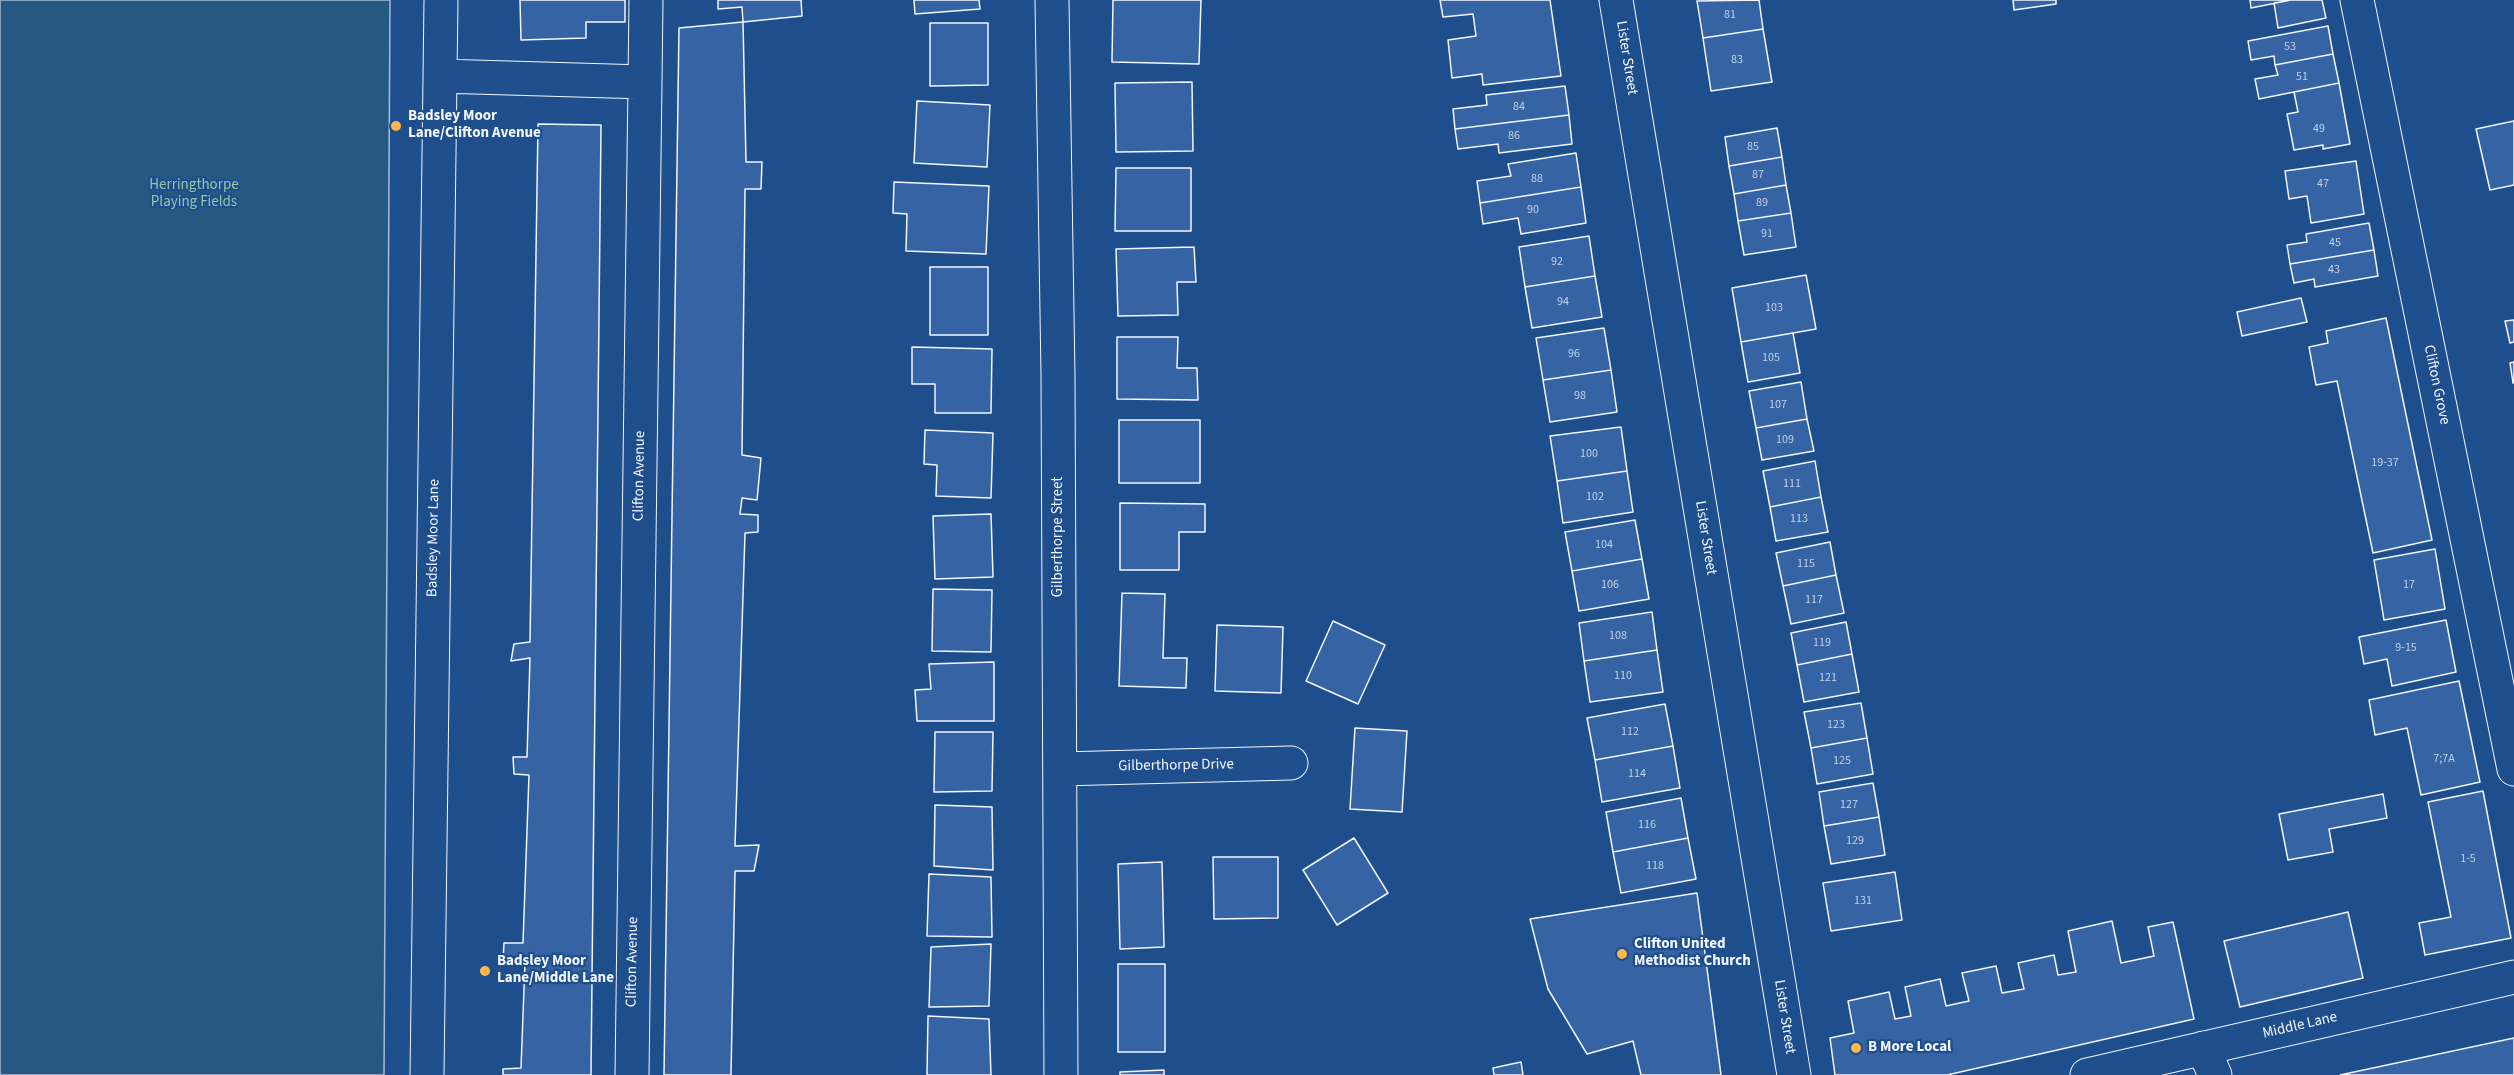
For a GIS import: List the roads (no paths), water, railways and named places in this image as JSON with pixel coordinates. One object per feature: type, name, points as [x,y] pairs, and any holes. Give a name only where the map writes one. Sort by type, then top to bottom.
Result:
[{"type":"street","name":"Badsley Moor Lane","points":[[427,1075],[441,0]]},
{"type":"street","name":"Clifton Avenue","points":[[632,1075],[646,0]]},
{"type":"street","name":"Gilberthorpe Street","points":[[1052,0],[1061,1075]]},
{"type":"street","name":"Lister Street","points":[[1616,0],[1794,1075]]},
{"type":"street","name":"Clifton Grove","points":[[2357,0],[2514,769]]},
{"type":"street","points":[[440,76],[645,82]]},
{"type":"street","name":"Gilberthorpe Drive","points":[[1060,769],[1291,763]]},
{"type":"street","name":"Middle Lane","points":[[2087,1075],[2209,1061],[2514,977]]},
{"type":"place","name":"Badsley Moor Lane/Clifton Avenue","points":[[396,126]]},
{"type":"place","name":"Clifton United Methodist Church","points":[[1622,954]]},
{"type":"place","name":"Badsley Moor Lane/Middle Lane","points":[[485,971]]},
{"type":"place","name":"B More Local","points":[[1856,1048]]},
{"type":"park label","name":"Herringthorpe Playing Fields","points":[[194,194]]}]
